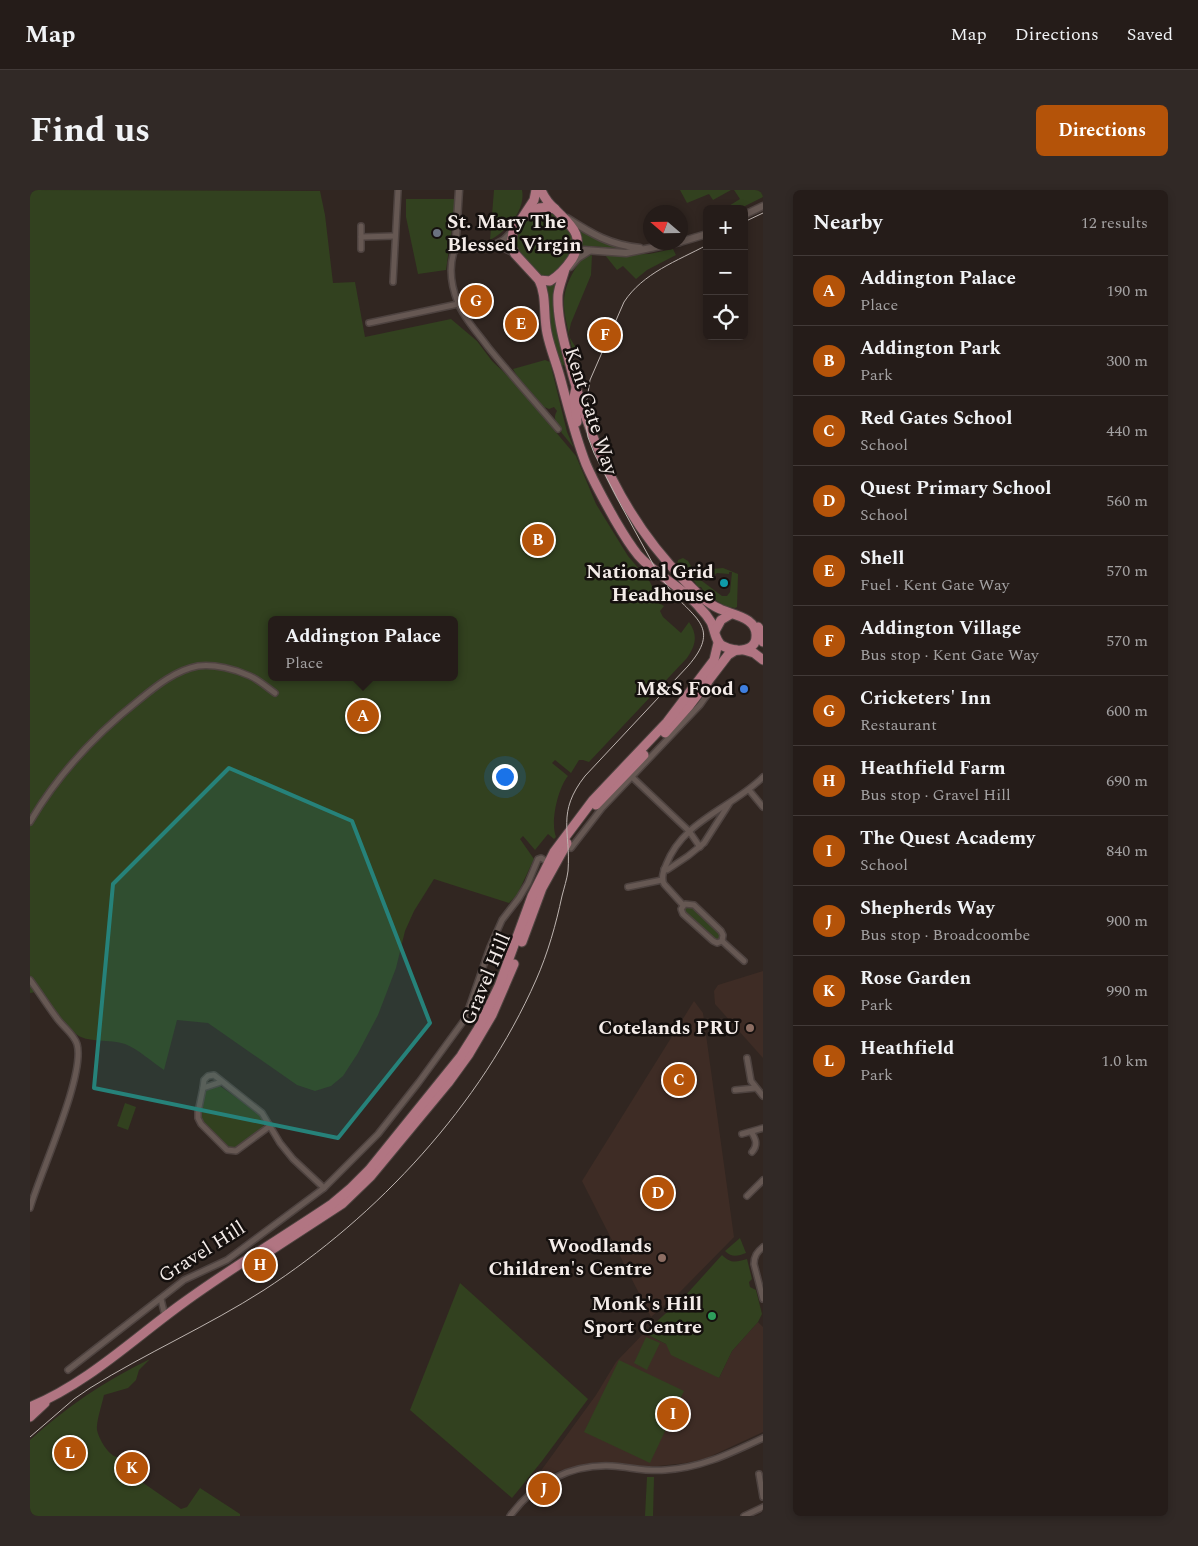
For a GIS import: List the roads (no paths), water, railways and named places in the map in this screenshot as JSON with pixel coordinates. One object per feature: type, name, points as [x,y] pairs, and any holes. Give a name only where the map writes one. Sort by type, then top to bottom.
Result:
[{"type":"main road","points":[[536,190],[534,200],[512,232],[511,246],[515,254],[539,280],[550,281],[568,265],[576,249],[577,238],[572,225],[558,212],[541,190]]},
{"type":"main road","points":[[522,219],[534,209],[540,207],[558,212]]},
{"type":"main road","name":"Kent Gate Way","points":[[568,265],[558,293],[560,324],[576,387],[601,456],[619,493],[666,562],[714,607],[731,614]]},
{"type":"main road","name":"Kent Gate Way","points":[[539,280],[543,289],[547,334],[575,432],[586,463],[603,500],[634,549],[650,567],[694,601],[709,619],[715,631]]},
{"type":"main road","points":[[575,432],[577,420],[574,397],[576,387]]},
{"type":"main road","points":[[763,642],[759,628],[742,617],[731,614],[721,620],[715,631],[718,643],[724,647],[754,653],[763,660]]},
{"type":"main road","points":[[740,650],[752,646],[756,637],[755,630],[749,622]]},
{"type":"main road","name":"Gravel Hill","points":[[30,1418],[48,1400],[124,1350],[165,1317],[221,1277],[327,1207],[347,1192],[369,1170],[443,1080],[470,1042],[492,1001],[512,954],[545,860],[593,800],[667,722],[711,664],[717,651],[718,643]]},
{"type":"main road","name":"Gravel Hill","points":[[221,1277],[254,1262],[312,1225],[352,1196],[371,1176],[448,1083],[470,1054],[492,1015],[512,971],[542,888],[563,850],[581,829],[598,803],[677,720],[709,683],[728,655],[740,650]]},
{"type":"main road","name":"Gravel Hill","points":[[30,1407],[48,1400]]},
{"type":"street","points":[[393,282],[398,190]]},
{"type":"street","points":[[459,190],[457,244],[450,271],[452,287],[458,304],[481,337],[558,429]]},
{"type":"street","points":[[748,214],[763,206]]},
{"type":"street","points":[[558,212],[602,239],[618,244],[643,247]]},
{"type":"street","points":[[361,226],[361,249]]},
{"type":"street","points":[[493,246],[504,240],[512,232]]},
{"type":"street","points":[[688,240],[703,235]]},
{"type":"street","points":[[361,237],[395,236]]},
{"type":"street","points":[[457,244],[465,248],[493,246],[509,249],[515,254]]},
{"type":"street","points":[[568,265],[578,252],[584,250],[622,253],[643,249]]},
{"type":"street","points":[[561,284],[574,262],[590,250]]},
{"type":"street","points":[[369,323],[458,304]]},
{"type":"street","points":[[547,416],[553,412]]},
{"type":"street","points":[[30,822],[43,800],[84,750],[115,719],[152,689],[178,672],[198,666],[217,666],[252,676],[275,693]]},
{"type":"street","name":"Gravel Hill","points":[[571,848],[581,829],[700,705],[711,691],[712,688],[709,683]]},
{"type":"street","points":[[632,777],[689,831],[700,847]]},
{"type":"street","points":[[683,905],[662,880],[669,857],[689,831],[713,812],[729,804],[749,790],[763,777]]},
{"type":"street","points":[[749,790],[763,807]]},
{"type":"street","points":[[664,869],[667,870],[700,847],[715,828],[729,804]]},
{"type":"street","name":"Gravel Hill","points":[[68,1370],[184,1280],[227,1260],[324,1188],[378,1134],[419,1082],[465,1018],[490,947],[502,920],[528,883],[535,862],[539,858],[545,860]]},
{"type":"street","points":[[628,887],[662,880]]},
{"type":"street","points":[[683,905],[692,904],[721,931],[724,938],[722,941]]},
{"type":"street","points":[[683,905],[681,909],[683,914],[705,935],[714,942],[722,941],[744,960]]},
{"type":"street","points":[[30,980],[56,1018],[76,1042],[79,1051],[78,1067],[71,1094],[37,1184],[30,1208]]},
{"type":"street","points":[[747,1058],[751,1081],[763,1096]]},
{"type":"street","points":[[749,1070],[755,1070]]},
{"type":"street","points":[[270,1126],[236,1150],[227,1150],[201,1124],[198,1118],[204,1080],[208,1076],[214,1076],[262,1113],[270,1126],[280,1143],[293,1159],[324,1188]]},
{"type":"street","points":[[203,1088],[222,1082]]},
{"type":"street","points":[[735,1090],[756,1088]]},
{"type":"street","points":[[742,1134],[752,1133],[763,1128]]},
{"type":"street","points":[[752,1133],[756,1142],[756,1147],[752,1152]]},
{"type":"street","points":[[748,1196],[763,1180]]},
{"type":"street","points":[[763,1247],[757,1252],[754,1264],[763,1299]]},
{"type":"street","name":"Gravel Hill","points":[[161,1299],[165,1317]]},
{"type":"street","points":[[510,1516],[530,1492],[560,1474],[604,1466],[647,1471],[686,1468],[708,1463],[763,1438]]},
{"type":"street","points":[[759,1474],[763,1497]]},
{"type":"street","points":[[744,1516],[763,1507]]},
{"type":"waterway","points":[[76,1449],[81,1449]]},
{"type":"tram line","points":[[748,220],[763,213]]},
{"type":"tram line","points":[[30,1437],[74,1399],[90,1388],[221,1316],[264,1290],[306,1261],[347,1228],[386,1192],[456,1114],[486,1071],[513,1026],[536,980],[554,928],[568,871],[567,822],[568,812],[576,789],[585,776],[688,666],[698,653],[703,642],[701,625],[659,575],[617,498],[594,453],[586,425],[590,380],[624,302],[651,275],[703,247]]},
{"type":"place","name":"St. Mary The Blessed Virgin","points":[[437,233]]},
{"type":"place","name":"Cricketers' Inn","points":[[476,301]]},
{"type":"place","name":"Shell","points":[[521,324]]},
{"type":"place","name":"Addington Village","points":[[605,335]]},
{"type":"place","name":"Addington Park","points":[[538,540]]},
{"type":"place","name":"National Grid Headhouse","points":[[724,583]]},
{"type":"place","name":"M&S Food","points":[[744,689]]},
{"type":"place","name":"Addington Palace","points":[[363,716]]},
{"type":"place","name":"Cotelands PRU","points":[[750,1028]]},
{"type":"place","name":"Red Gates School","points":[[679,1080]]},
{"type":"place","name":"Quest Primary School","points":[[658,1193]]},
{"type":"place","name":"Woodlands Children's Centre","points":[[662,1258]]},
{"type":"place","name":"Heathfield Farm","points":[[260,1265]]},
{"type":"place","name":"Monk's Hill Sport Centre","points":[[712,1316]]},
{"type":"place","name":"The Quest Academy","points":[[673,1414]]},
{"type":"place","name":"Heathfield","points":[[70,1453]]},
{"type":"place","name":"Rose Garden","points":[[132,1468]]},
{"type":"place","name":"Shepherds Way","points":[[544,1489]]}]
